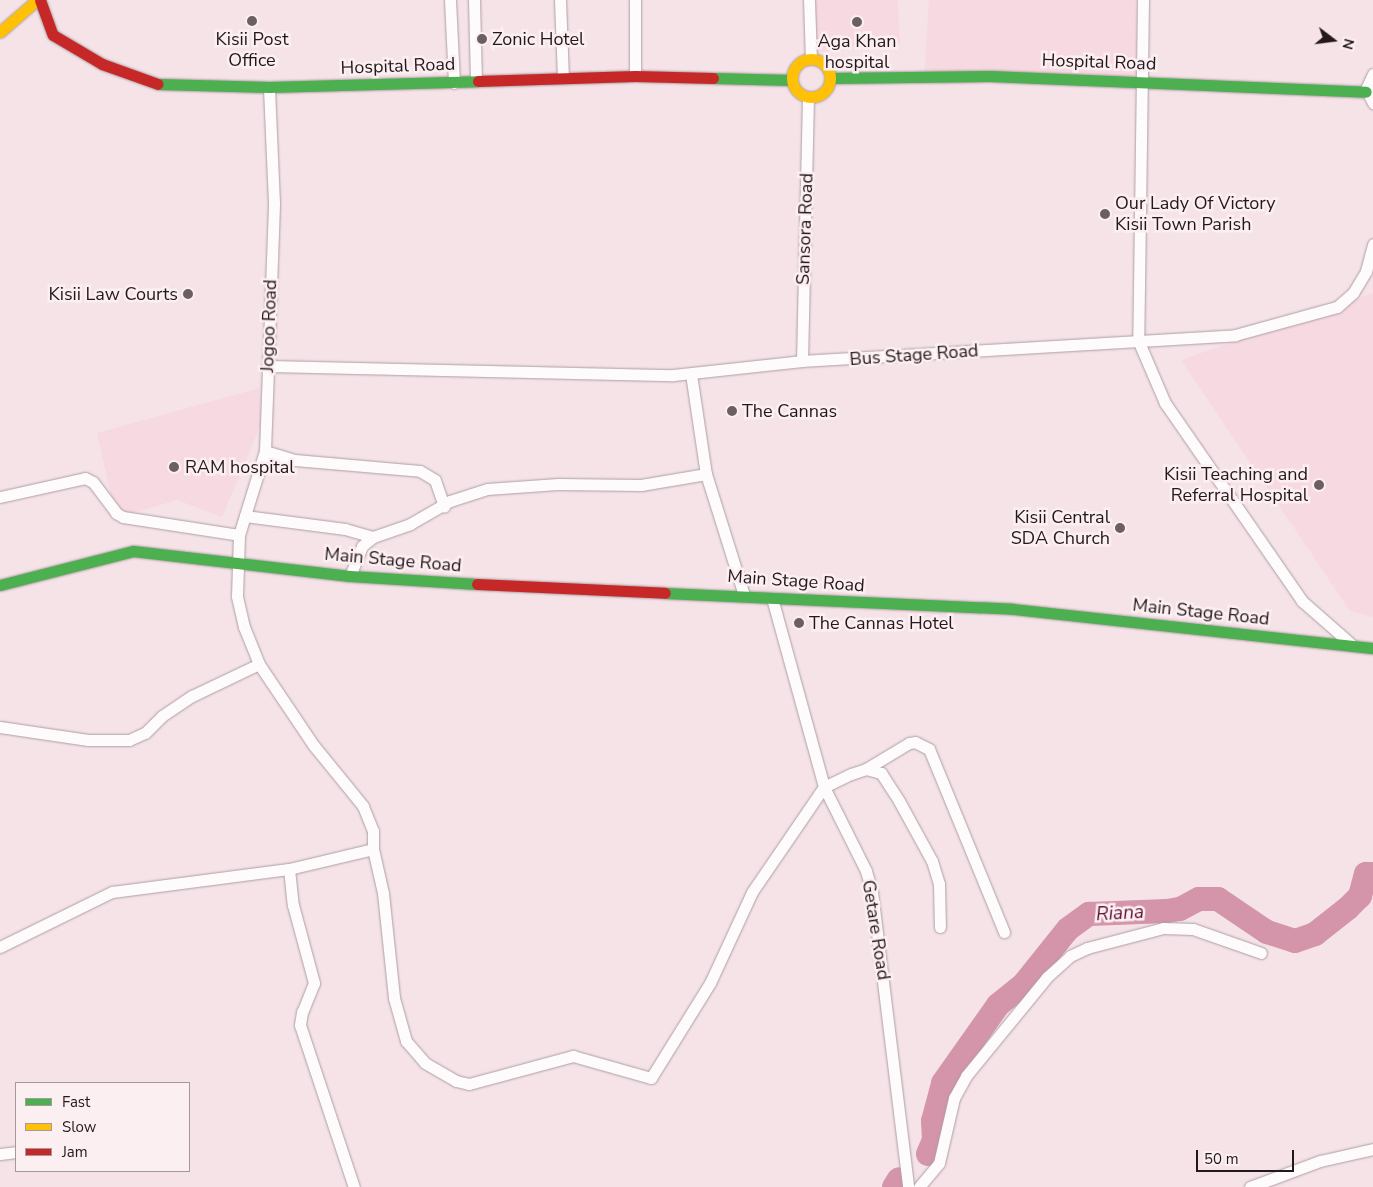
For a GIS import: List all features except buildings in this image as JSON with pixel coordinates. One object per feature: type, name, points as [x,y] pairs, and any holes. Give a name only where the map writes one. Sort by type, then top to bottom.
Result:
[{"type":"main road","points":[[0,32],[39,0]]},
{"type":"main road","name":"Hospital Road","points":[[39,0],[53,35],[87,57],[138,79],[157,84],[269,87],[454,83],[635,76],[792,80]]},
{"type":"main road","points":[[811,59],[823,62],[831,78],[824,93],[808,98],[797,91],[792,80],[798,64],[811,59]]},
{"type":"main road","name":"Hospital Road","points":[[831,78],[990,76],[1141,80],[1366,92]]},
{"type":"main road","name":"Main Stage Road","points":[[0,586],[133,551],[169,558],[240,562],[350,576],[588,591],[744,595],[772,598],[1014,609],[1218,633],[1350,644],[1373,648]]},
{"type":"street","points":[[450,0],[454,83]]},
{"type":"street","points":[[474,0],[476,81]]},
{"type":"street","points":[[560,0],[563,78]]},
{"type":"street","points":[[635,0],[635,76]]},
{"type":"street","points":[[809,0],[811,59]]},
{"type":"street","points":[[1143,0],[1138,340],[1165,403],[1297,593],[1350,644]]},
{"type":"street","points":[[1373,74],[1367,82],[1366,92],[1373,103]]},
{"type":"street","name":"Jogoo Road","points":[[269,87],[274,204],[265,451],[239,535],[240,562],[237,596],[244,627],[260,664],[314,746],[364,806],[373,831],[373,849],[383,893],[399,1022],[406,1041],[425,1063],[456,1081],[469,1084],[573,1056],[646,1079],[654,1073],[710,983],[752,892],[824,787]]},
{"type":"street","name":"Sansora Road","points":[[802,361],[808,98]]},
{"type":"street","name":"Bus Stage Road","points":[[269,366],[691,374],[802,361],[1235,335],[1336,307],[1353,293],[1366,271],[1373,244]]},
{"type":"street","points":[[691,374],[706,474],[744,595]]},
{"type":"street","points":[[265,451],[295,460],[420,470],[436,480],[444,506]]},
{"type":"street","points":[[350,576],[362,546],[373,537],[410,524],[444,506],[487,489],[558,484],[642,485],[706,474]]},
{"type":"street","points":[[0,497],[85,478],[93,482],[116,512],[123,517],[239,535]]},
{"type":"street","points":[[245,516],[345,529],[373,537]]},
{"type":"street","name":"Getare Road","points":[[772,598],[824,787],[866,871],[872,892],[908,1187]]},
{"type":"street","points":[[0,726],[88,740],[130,740],[145,733],[162,716],[192,696],[260,664]]},
{"type":"street","points":[[824,787],[866,769],[909,743],[916,742],[929,749],[1004,932]]},
{"type":"street","points":[[866,769],[881,773],[932,861],[939,884],[940,926]]},
{"type":"street","points":[[0,947],[112,892],[289,869],[373,849]]},
{"type":"street","points":[[289,869],[293,905],[314,982],[302,1012],[300,1025],[354,1187]]},
{"type":"street","points":[[919,1187],[940,1163],[954,1098],[966,1076],[1047,977],[1070,956],[1087,948],[1163,928],[1193,929],[1261,953]]},
{"type":"street","points":[[1250,1187],[1320,1161],[1373,1149]]},
{"type":"street","points":[[0,1154],[15,1152]]},
{"type":"shaded area","name":"Aga Khan hospital","points":[[815,0],[898,0],[900,44],[817,52]]},
{"type":"shaded area","points":[[929,0],[1137,0],[1138,76],[924,78]]},
{"type":"shaded area","name":"Kisii Teaching and Referral Hospital","points":[[1373,293],[1373,617],[1350,611],[1181,360]]},
{"type":"shaded area","name":"RAM hospital","points":[[260,388],[261,424],[222,517],[177,500],[116,518],[97,433]]},
{"type":"waterway","name":"Riana","points":[[928,1154],[934,1140],[933,1121],[943,1083],[998,1005],[1024,984],[1068,929],[1089,914],[1167,911],[1180,909],[1199,899],[1218,899],[1267,932],[1295,941],[1315,934],[1348,908],[1360,896],[1366,874],[1373,874]]},
{"type":"waterway","name":"Riana","points":[[894,1187],[899,1179]]},
{"type":"traffic: fast","points":[[831,78],[990,76],[1366,92]]},
{"type":"traffic: fast","points":[[713,78],[792,80]]},
{"type":"traffic: fast","points":[[158,84],[269,87],[478,81]]},
{"type":"traffic: fast","points":[[0,585],[133,551],[350,576],[477,584]]},
{"type":"traffic: fast","points":[[665,593],[1013,609],[1373,648]]},
{"type":"traffic: slow","points":[[0,32],[37,0]]},
{"type":"traffic: slow","points":[[811,59],[825,64],[830,78],[825,92],[811,97],[797,92],[792,78],[797,64],[811,59]]},
{"type":"traffic: jam","points":[[40,0],[53,35],[102,64],[158,84]]},
{"type":"traffic: jam","points":[[478,81],[635,76],[713,78]]},
{"type":"traffic: jam","points":[[477,584],[665,593]]},
{"type":"place","name":"Kisii Post Office","points":[[252,21]]},
{"type":"place","name":"Aga Khan hospital","points":[[857,22]]},
{"type":"place","name":"Zonic Hotel","points":[[482,39]]},
{"type":"place","name":"Our Lady Of Victory Kisii Town Parish","points":[[1105,214]]},
{"type":"place","name":"Kisii Law Courts","points":[[188,294]]},
{"type":"place","name":"The Cannas","points":[[732,411]]},
{"type":"place","name":"RAM hospital","points":[[174,467]]},
{"type":"place","name":"Kisii Teaching and Referral Hospital","points":[[1319,485]]},
{"type":"place","name":"Kisii Central SDA Church","points":[[1120,528]]},
{"type":"place","name":"The Cannas Hotel","points":[[799,623]]}]
